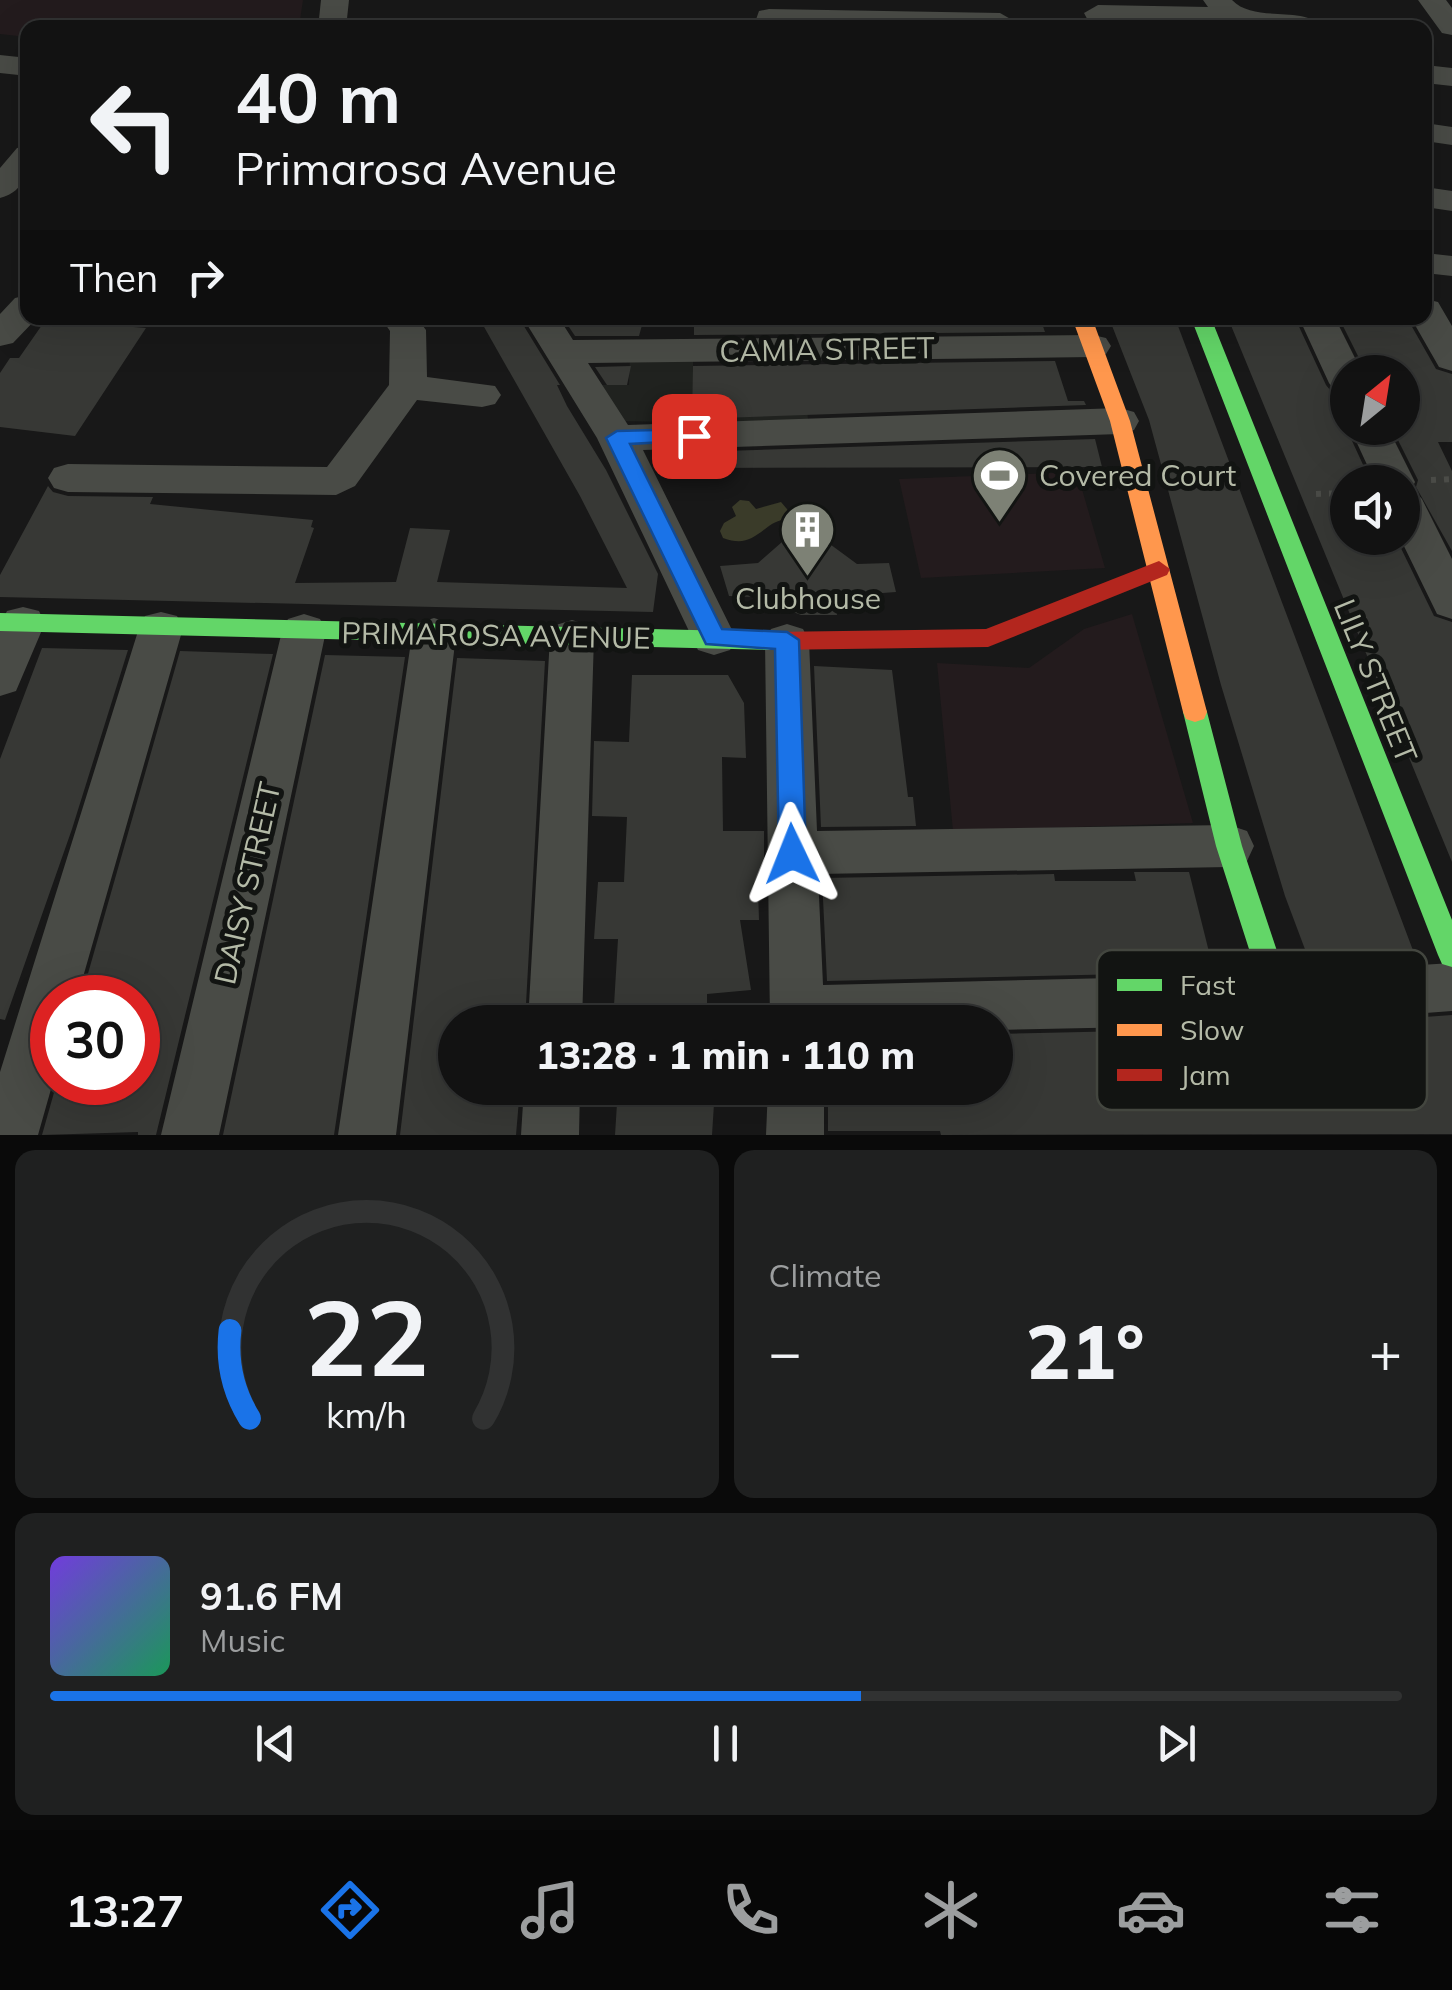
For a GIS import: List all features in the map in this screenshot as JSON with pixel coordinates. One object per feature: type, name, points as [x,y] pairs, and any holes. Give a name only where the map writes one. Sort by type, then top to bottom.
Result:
[{"type":"street","points":[[1217,0],[1234,17],[1255,20]]},
{"type":"street","points":[[1432,0],[1452,28]]},
{"type":"street","points":[[1102,20],[1098,13],[1203,14],[1206,20]]},
{"type":"street","points":[[769,20],[999,16]]},
{"type":"street","points":[[0,192],[20,166]]},
{"type":"street","points":[[0,335],[20,312]]},
{"type":"street","points":[[1432,323],[1452,359]]},
{"type":"street","points":[[68,478],[336,482],[345,478],[388,407],[408,386],[408,330],[404,325]]},
{"type":"street","points":[[545,325],[617,438],[714,638]]},
{"type":"street","name":"LILY STREET","points":[[1204,325],[1452,955]]},
{"type":"street","points":[[1320,325],[1335,355]]},
{"type":"street","points":[[1087,332],[1120,421],[1228,846],[1263,950]]},
{"type":"street","name":"CAMIA STREET","points":[[562,352],[1087,332]]},
{"type":"street","points":[[408,386],[482,395]]},
{"type":"street","points":[[617,438],[1120,421]]},
{"type":"street","points":[[1420,536],[1452,603]]},
{"type":"street","name":"PRIMAROSA AVENUE","points":[[11,623],[572,637],[988,638],[1158,569]]},
{"type":"street","points":[[0,679],[11,623]]},
{"type":"street","points":[[10,1135],[162,628]]},
{"type":"street","name":"DAISY STREET","points":[[190,1135],[304,631]]},
{"type":"street","points":[[368,1135],[434,634]]},
{"type":"street","points":[[556,1005],[572,637]]},
{"type":"street","points":[[787,640],[797,1005]]},
{"type":"street","points":[[792,854],[1228,846]]},
{"type":"street","points":[[1427,989],[1452,987]]},
{"type":"street","points":[[1013,1008],[1097,1005]]},
{"type":"street","points":[[550,1135],[551,1105]]},
{"type":"street","points":[[795,1135],[796,1105]]},
{"type":"shaded area","points":[[0,0],[303,0],[300,20],[20,20],[20,36],[0,34]]},
{"type":"shaded area","points":[[693,354],[693,393],[807,393],[808,424],[615,421],[602,385],[629,385],[630,355]]},
{"type":"shaded area","name":"Covered Court","points":[[1077,472],[1105,568],[921,578],[899,479]]},
{"type":"shaded area","points":[[740,500],[749,501],[756,509],[781,502],[792,515],[748,540],[723,538],[720,531],[724,523],[736,516],[732,507]]},
{"type":"shaded area","points":[[1132,614],[1193,823],[953,831],[937,663],[1029,668],[1084,629]]},
{"type":"building","points":[[42,325],[146,328],[75,436],[0,427],[0,373],[10,358],[19,358]]},
{"type":"building","points":[[483,325],[523,325],[560,385],[567,406],[606,470],[658,574],[653,612],[0,597],[0,575],[48,486],[53,492],[68,496],[153,497],[150,504],[313,520],[314,528],[295,583],[396,582],[410,528],[450,530],[437,582],[627,588]]},
{"type":"building","points":[[568,325],[642,325],[639,336],[575,336]]},
{"type":"building","points":[[1042,325],[1045,332],[694,335],[694,326]]},
{"type":"building","points":[[1112,325],[1178,325],[1413,950],[1305,950],[1221,685],[1149,420]]},
{"type":"building","points":[[1231,325],[1298,325],[1330,390],[1330,445],[1354,445],[1363,465],[1330,465],[1330,555],[1404,555],[1434,616],[1452,622],[1452,862]]},
{"type":"building","points":[[1342,325],[1411,325],[1436,369],[1452,374],[1452,442],[1438,442],[1452,471],[1452,551],[1420,494],[1420,465],[1410,465],[1400,445],[1420,445],[1420,355],[1358,355]]},
{"type":"building","points":[[1055,361],[1068,401],[1084,401],[1086,405],[692,419],[693,366]]},
{"type":"building","points":[[631,366],[627,385],[607,385],[595,367]]},
{"type":"building","points":[[1095,439],[1102,467],[691,468],[692,452]]},
{"type":"building","name":"Clubhouse","points":[[823,539],[857,564],[889,563],[896,592],[869,594],[836,609],[837,615],[801,615],[754,597],[729,596],[720,566],[758,563],[782,542]]},
{"type":"building","points":[[42,648],[128,650],[72,829],[5,1020],[0,1019],[0,759]]},
{"type":"building","points":[[180,651],[273,654],[156,1135],[42,1135],[50,1105],[160,1105],[160,975],[88,975]]},
{"type":"building","points":[[325,655],[405,657],[334,1135],[223,1135]]},
{"type":"building","points":[[457,658],[545,661],[526,1005],[438,1005],[438,1105],[519,1105],[516,1135],[400,1135]]},
{"type":"building","points":[[814,666],[892,670],[908,797],[913,797],[916,826],[821,827]]},
{"type":"building","points":[[632,675],[728,675],[744,703],[746,758],[722,757],[723,831],[764,831],[764,889],[758,889],[759,920],[740,920],[751,990],[707,994],[707,1005],[614,1005],[618,939],[594,939],[598,882],[624,882],[627,817],[592,816],[594,741],[629,742]]},
{"type":"building","points":[[1134,872],[1189,872],[1208,950],[1097,950],[1097,975],[827,981],[822,878],[1054,874],[1055,881],[1136,881]]},
{"type":"building","points":[[1452,1015],[1452,1134],[941,1135],[940,1131],[828,1131],[828,1105],[1013,1105],[1013,1034],[1097,1032],[1097,1110],[1427,1110],[1427,1017]]},
{"type":"building","points":[[617,1105],[714,1105],[712,1135],[615,1135]]},
{"type":"traffic: fast","points":[[1204,325],[1452,955]]},
{"type":"traffic: fast","points":[[0,622],[771,641]]},
{"type":"traffic: fast","points":[[1195,712],[1229,846],[1263,950]]},
{"type":"traffic: slow","points":[[1085,325],[1120,421],[1195,712]]},
{"type":"traffic: jam","points":[[771,641],[988,638],[1159,569]]},
{"type":"place","name":"Covered Court","points":[[1000,524]]},
{"type":"place","name":"Clubhouse","points":[[808,579]]},
{"type":"route","points":[[694,436],[617,438],[714,638],[787,640],[792,854]]}]
